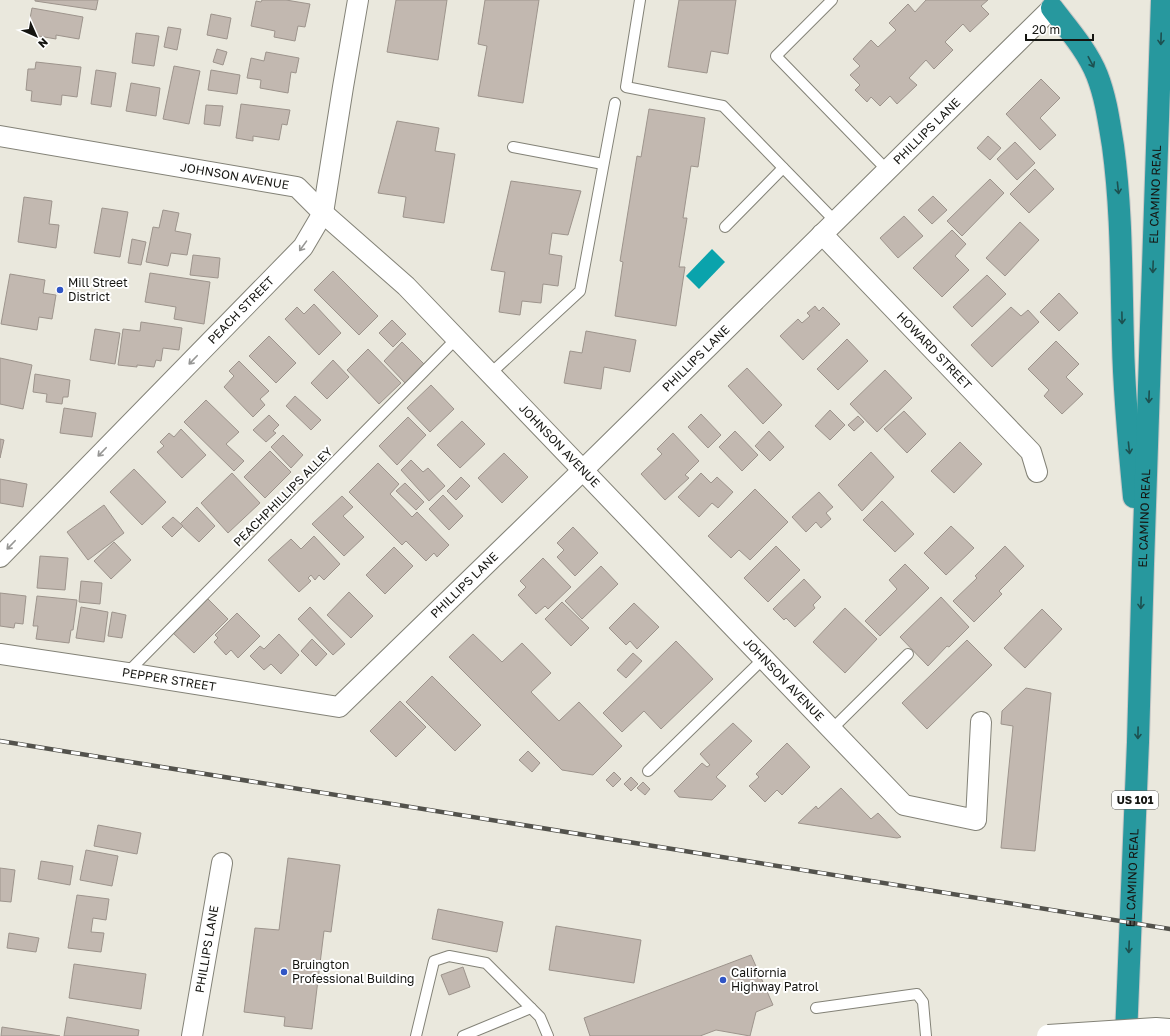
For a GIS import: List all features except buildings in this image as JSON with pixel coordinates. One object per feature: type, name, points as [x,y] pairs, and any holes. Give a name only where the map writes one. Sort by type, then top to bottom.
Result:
[{"type":"highway","name":"EL CAMINO REAL","points":[[1124,1031],[1138,742],[1162,0]]},
{"type":"highway","points":[[1052,8],[1091,61],[1104,97],[1109,119],[1115,162],[1122,243],[1123,344],[1128,435],[1134,500],[1143,564]]},
{"type":"street","name":"PEACH STREET","points":[[0,557],[303,247],[323,213],[358,0]]},
{"type":"street","name":"PHILLIPS LANE","points":[[339,707],[584,469],[1052,8]]},
{"type":"street","name":"JOHNSON AVENUE","points":[[0,136],[297,187],[323,213],[406,286],[584,469],[904,805],[976,820],[981,722]]},
{"type":"street","name":"HOWARD STREET","points":[[828,228],[1031,452],[1037,472]]},
{"type":"street","name":"PEPPER STREET","points":[[0,654],[339,707]]},
{"type":"street","name":"PHILLIPS LANE","points":[[192,1036],[222,863]]},
{"type":"street","points":[[1048,1036],[1156,1029],[1170,1030]]},
{"type":"lane","points":[[640,0],[626,87],[723,106],[784,168],[828,228]]},
{"type":"lane","points":[[832,0],[776,56],[887,170]]},
{"type":"lane","points":[[491,374],[580,290],[615,103]]},
{"type":"lane","points":[[513,147],[604,164]]},
{"type":"lane","points":[[725,227],[784,168]]},
{"type":"lane","name":"PEACHPHILLIPS ALLEY","points":[[127,673],[457,338]]},
{"type":"lane","points":[[832,729],[908,654]]},
{"type":"lane","points":[[648,771],[764,658]]},
{"type":"lane","points":[[416,1036],[434,961],[449,956],[486,963],[540,1017],[548,1036]]},
{"type":"lane","points":[[816,1008],[917,994],[923,1002],[926,1036]]},
{"type":"lane","points":[[463,1036],[531,1008]]},
{"type":"water","points":[[712,249],[725,262],[699,289],[686,276]]},
{"type":"railway","points":[[0,741],[1170,929]]},
{"type":"place","name":"Mill Street District","points":[[60,290]]},
{"type":"place","name":"Bruington Professional Building","points":[[284,972]]},
{"type":"place","name":"California Highway Patrol","points":[[723,980]]}]
